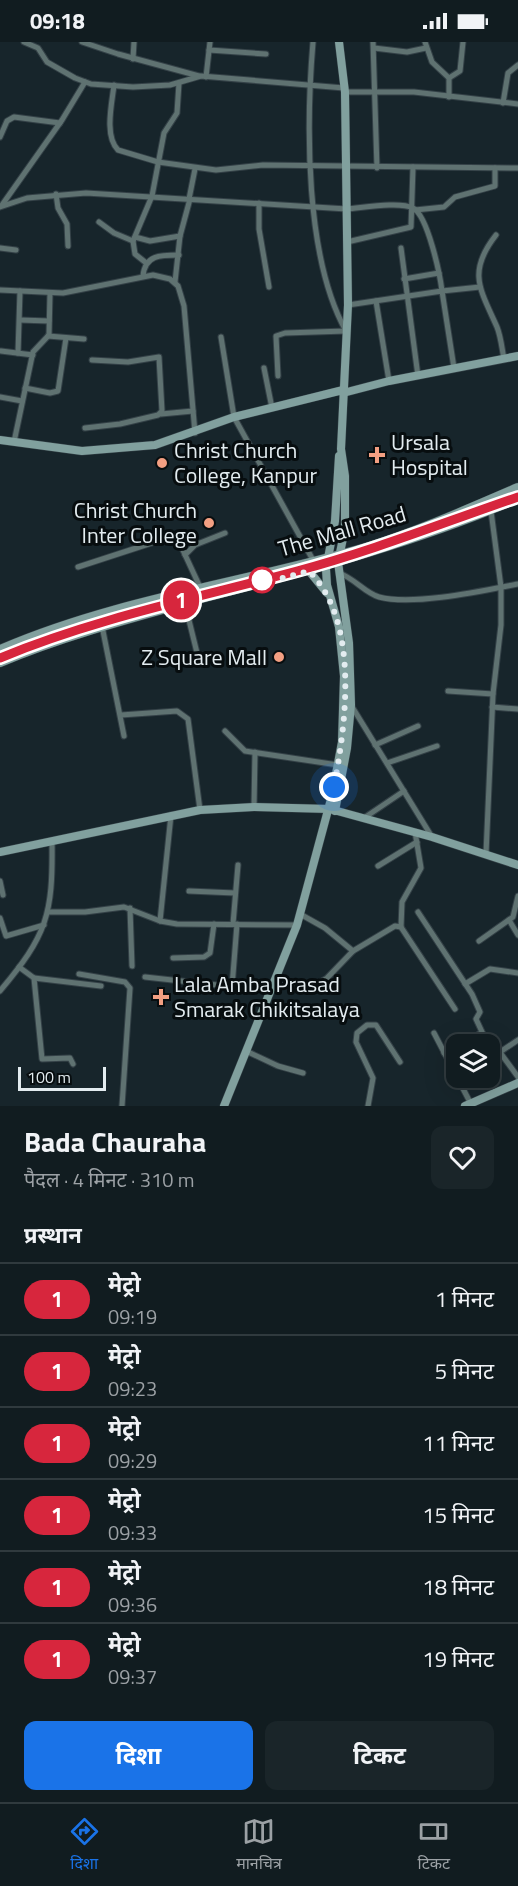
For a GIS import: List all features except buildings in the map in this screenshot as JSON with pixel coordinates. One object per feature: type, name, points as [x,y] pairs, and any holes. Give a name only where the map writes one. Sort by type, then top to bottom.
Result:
[{"type":"street","points":[[24,42],[38,48],[47,62],[85,82],[133,87],[179,83],[203,76]]},
{"type":"street","points":[[133,59],[134,42]]},
{"type":"street","points":[[203,76],[210,42]]},
{"type":"street","points":[[313,42],[309,85],[314,207],[327,292],[346,331]]},
{"type":"street","points":[[332,810],[342,742],[344,676],[339,627],[331,599],[326,566],[334,527],[341,449],[348,305],[345,90],[339,42]]},
{"type":"street","points":[[449,78],[460,71],[463,42]]},
{"type":"street","points":[[85,43],[133,59],[203,76],[518,104]]},
{"type":"street","points":[[377,168],[374,45],[407,52],[425,45],[436,66],[449,78],[449,97]]},
{"type":"street","points":[[209,50],[266,54]]},
{"type":"street","points":[[503,103],[510,70],[518,65]]},
{"type":"street","points":[[1,207],[60,123],[85,82]]},
{"type":"street","points":[[145,262],[135,254],[134,239],[152,196],[164,133],[177,113],[179,83]]},
{"type":"street","points":[[114,85],[110,116],[114,146],[118,150],[158,162],[195,169],[216,170],[263,165],[346,168],[518,168]]},
{"type":"street","points":[[0,137],[7,121],[14,117],[60,123]]},
{"type":"street","points":[[347,242],[411,227],[414,209],[413,167]]},
{"type":"street","points":[[1,207],[27,198],[86,192],[347,209],[376,206],[414,209],[444,207],[455,196],[495,186],[495,168]]},
{"type":"street","points":[[175,282],[180,236],[195,169]]},
{"type":"street","points":[[56,194],[58,208],[67,224],[68,246]]},
{"type":"street","points":[[259,204],[259,229],[269,288]]},
{"type":"street","points":[[414,209],[427,232],[439,273],[454,368]]},
{"type":"street","points":[[99,222],[114,233],[134,239],[150,241],[166,236],[180,236]]},
{"type":"street","points":[[496,235],[479,261],[480,287],[485,307],[497,328],[504,360]]},
{"type":"street","points":[[0,248],[16,250]]},
{"type":"street","points":[[401,249],[418,376]]},
{"type":"street","points":[[145,262],[165,256],[179,255]]},
{"type":"street","points":[[143,276],[145,262]]},
{"type":"street","points":[[404,279],[439,273]]},
{"type":"street","points":[[0,290],[76,291],[153,275],[175,282],[180,289],[184,306],[195,433]]},
{"type":"street","points":[[348,305],[480,287]]},
{"type":"street","points":[[18,353],[20,291]]},
{"type":"street","points":[[14,442],[33,355],[36,347],[48,336],[50,292]]},
{"type":"street","points":[[376,301],[389,381]]},
{"type":"street","points":[[20,320],[49,321]]},
{"type":"street","points":[[278,376],[276,336],[285,333],[346,331]]},
{"type":"street","points":[[48,336],[84,339]]},
{"type":"street","points":[[221,337],[234,417],[313,560]]},
{"type":"street","points":[[25,388],[50,393],[58,392],[66,338]]},
{"type":"street","points":[[1,351],[33,355]]},
{"type":"street","points":[[0,440],[93,450],[155,445],[195,433],[234,417],[389,381],[518,356]]},
{"type":"street","points":[[92,360],[128,362],[159,357],[160,414]]},
{"type":"street","points":[[264,368],[272,408]]},
{"type":"street","points":[[0,397],[22,401]]},
{"type":"street","points":[[85,428],[120,424],[160,414],[193,411]]},
{"type":"street","points":[[224,1106],[297,925],[332,810],[347,748],[351,705],[349,643],[339,573],[339,558],[345,529],[345,476],[341,449]]},
{"type":"street","name":"The Mall Road","points":[[0,663],[43,645],[102,626],[326,566],[339,558],[438,521],[518,487]]},
{"type":"street","name":"The Mall Road","points":[[0,648],[39,632],[111,610],[313,560],[327,557],[339,558],[491,511],[518,500]]},
{"type":"street","points":[[486,854],[492,707],[501,625],[501,587],[491,511]]},
{"type":"street","points":[[186,555],[195,545],[225,533]]},
{"type":"street","points":[[78,567],[167,538],[181,546],[200,587]]},
{"type":"street","points":[[309,571],[331,599]]},
{"type":"street","points":[[339,573],[376,596],[392,600],[423,598],[518,584]]},
{"type":"street","points":[[185,604],[199,661]]},
{"type":"street","points":[[102,626],[124,736]]},
{"type":"street","points":[[39,632],[43,645]]},
{"type":"street","points":[[448,691],[493,694]]},
{"type":"street","points":[[351,705],[432,837]]},
{"type":"street","points":[[492,707],[518,709]]},
{"type":"street","points":[[121,715],[177,711],[188,719],[200,810]]},
{"type":"street","points":[[375,745],[418,726]]},
{"type":"street","points":[[225,731],[242,750],[338,765]]},
{"type":"street","points":[[387,763],[437,746]]},
{"type":"street","points":[[254,807],[255,752]]},
{"type":"street","points":[[364,818],[404,791]]},
{"type":"street","points":[[0,852],[171,815],[200,810],[254,807],[332,810],[432,837],[518,865]]},
{"type":"street","points":[[160,921],[171,815]]},
{"type":"street","points":[[415,832],[422,868],[402,902],[401,927],[455,1009]]},
{"type":"street","points":[[0,991],[19,968],[45,925],[49,912],[52,842]]},
{"type":"street","points":[[378,866],[417,842]]},
{"type":"street","points":[[232,987],[237,865]]},
{"type":"street","points":[[0,881],[3,895]]},
{"type":"street","points":[[189,891],[235,893]]},
{"type":"street","points":[[479,941],[513,917],[518,896]]},
{"type":"street","points":[[49,912],[130,908],[160,921],[177,924],[297,925]]},
{"type":"street","points":[[130,908],[132,966]]},
{"type":"street","points":[[418,912],[465,984],[480,1012],[476,1019],[483,1034]]},
{"type":"street","points":[[300,914],[325,928],[353,951]]},
{"type":"street","points":[[0,918],[6,936],[45,925]]},
{"type":"street","points":[[509,920],[518,935]]},
{"type":"street","points":[[173,958],[204,957],[210,953],[214,924]]},
{"type":"street","points":[[145,977],[232,987],[308,990],[327,978],[353,951],[395,926],[401,927]]},
{"type":"street","points":[[19,968],[34,978],[101,986]]},
{"type":"street","points":[[465,984],[490,969],[518,974]]},
{"type":"street","points":[[79,974],[125,982],[130,988],[122,1106]]},
{"type":"street","points":[[34,978],[40,1056],[46,1060],[70,1058],[73,1064]]},
{"type":"street","points":[[368,1106],[373,1078],[357,1045],[357,1033],[367,1025],[376,1025],[400,1062]]},
{"type":"street","points":[[434,1033],[468,1105],[518,1083]]},
{"type":"street","points":[[518,1040],[500,1053],[518,1077]]},
{"type":"street","points":[[246,1051],[278,1066],[303,1073]]},
{"type":"metro line","name":"1","points":[[0,658],[37,643],[130,613],[298,571],[518,497]]},
{"type":"place","name":"Ursala Hospital","points":[[377,455]]},
{"type":"place","name":"Christ Church College, Kanpur","points":[[162,463]]},
{"type":"place","name":"Christ Church Inter College","points":[[209,523]]},
{"type":"place","name":"Z Square Mall","points":[[279,657]]},
{"type":"place","name":"Lala Amba Prasad Smarak Chikitsalaya","points":[[161,997]]},
{"type":"route","points":[[262,580],[267,582],[309,571],[331,599],[342,648],[345,699],[342,742],[334,787]]}]
